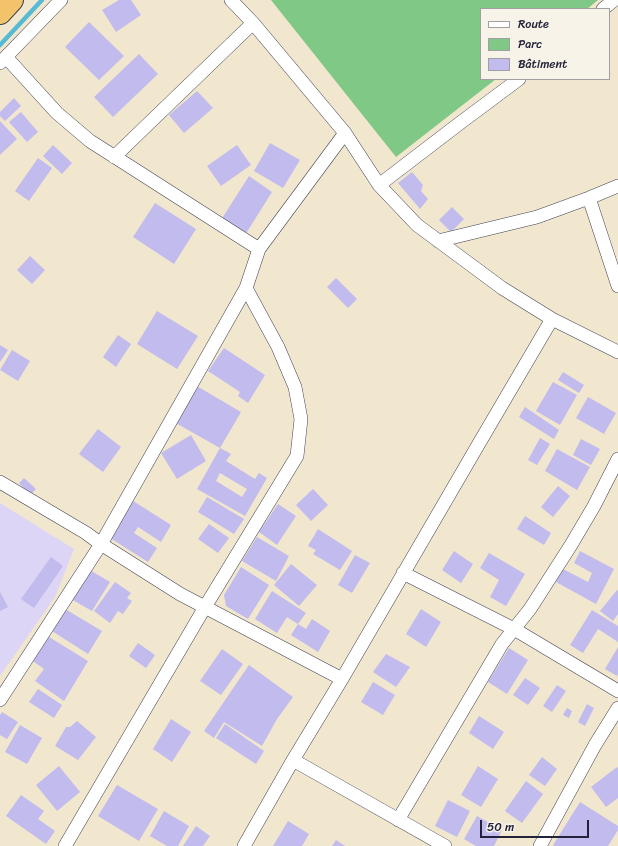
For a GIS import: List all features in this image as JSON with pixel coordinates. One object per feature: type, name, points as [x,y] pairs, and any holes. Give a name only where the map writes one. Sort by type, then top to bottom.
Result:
[{"type":"highway","points":[[0,12],[12,0]]},
{"type":"street","points":[[61,0],[3,60],[57,113],[90,141],[259,250]]},
{"type":"street","points":[[231,0],[253,23],[345,133],[379,185],[417,225],[502,288],[552,319],[618,352]]},
{"type":"street","points":[[604,8],[614,0]]},
{"type":"street","points":[[114,157],[253,23]]},
{"type":"street","points":[[379,185],[518,80]]},
{"type":"street","points":[[2,694],[102,544],[246,288],[259,250],[345,133]]},
{"type":"street","points":[[438,241],[537,217],[618,186]]},
{"type":"street","points":[[589,198],[618,286]]},
{"type":"street","points":[[65,846],[205,607],[297,456],[301,419],[295,387],[278,347],[246,288]]},
{"type":"street","points":[[244,846],[552,319]]},
{"type":"street","points":[[606,345],[618,339]]},
{"type":"street","points":[[398,820],[502,644],[530,609],[571,545],[594,506],[618,459]]},
{"type":"street","points":[[0,482],[86,533],[180,594],[342,679]]},
{"type":"street","points":[[403,573],[514,629],[618,691]]},
{"type":"street","points":[[540,846],[595,745],[618,708]]},
{"type":"street","points":[[293,760],[445,846]]},
{"type":"shaded area","points":[[0,503],[74,549],[55,597],[0,676]]},
{"type":"green space","points":[[271,0],[598,0],[588,8],[480,8],[480,80],[495,80],[396,157]]},
{"type":"building","points":[[119,0],[131,0],[141,15],[116,32],[102,10]]},
{"type":"building","points":[[89,22],[124,56],[99,80],[65,47]]},
{"type":"building","points":[[139,54],[158,74],[113,117],[94,97]]},
{"type":"building","points":[[197,91],[213,108],[184,133],[169,115]]},
{"type":"building","points":[[14,98],[21,106],[5,121],[0,116],[0,112]]},
{"type":"building","points":[[21,112],[38,132],[27,142],[9,122]]},
{"type":"building","points":[[0,121],[17,139],[0,155]]},
{"type":"building","points":[[270,143],[300,160],[283,188],[254,171]]},
{"type":"building","points":[[53,145],[72,163],[62,174],[43,156]]},
{"type":"building","points":[[237,145],[251,165],[221,186],[207,166]]},
{"type":"building","points":[[38,158],[52,168],[29,201],[15,191]]},
{"type":"building","points":[[412,172],[423,185],[421,191],[428,199],[420,209],[398,183]]},
{"type":"building","points":[[249,176],[272,192],[245,235],[221,220]]},
{"type":"building","points":[[155,203],[196,229],[174,264],[133,237]]},
{"type":"building","points":[[452,207],[464,219],[451,232],[439,220]]},
{"type":"building","points":[[30,256],[45,270],[32,284],[17,270]]},
{"type":"building","points":[[336,278],[357,299],[348,308],[327,287]]},
{"type":"building","points":[[157,311],[198,336],[177,369],[137,344]]},
{"type":"building","points":[[118,335],[131,344],[116,367],[103,357]]},
{"type":"building","points":[[0,345],[8,350],[0,362]]},
{"type":"building","points":[[224,348],[265,375],[248,403],[238,396],[240,392],[208,371]]},
{"type":"building","points":[[12,350],[30,361],[18,381],[0,370]]},
{"type":"building","points":[[563,372],[584,385],[579,393],[558,380]]},
{"type":"building","points":[[553,382],[577,395],[560,425],[536,411]]},
{"type":"building","points":[[195,385],[241,412],[220,448],[174,422]]},
{"type":"building","points":[[588,397],[616,413],[604,434],[576,418]]},
{"type":"building","points":[[525,407],[559,430],[554,439],[519,417]]},
{"type":"building","points":[[98,429],[121,447],[103,472],[79,454]]},
{"type":"building","points":[[191,435],[206,461],[177,479],[161,453]]},
{"type":"building","points":[[540,438],[550,444],[537,465],[528,460]]},
{"type":"building","points":[[581,439],[600,449],[591,465],[573,455]]},
{"type":"building","points":[[220,448],[231,454],[226,461],[255,479],[259,473],[267,478],[245,516],[197,489]],"holes":[[[220,473],[247,489],[242,497],[216,481]]]},
{"type":"building","points":[[557,449],[590,467],[577,490],[545,471]]},
{"type":"building","points":[[24,478],[36,489],[30,495],[19,483]]},
{"type":"building","points":[[558,486],[570,496],[553,517],[541,507]]},
{"type":"building","points":[[313,489],[328,505],[311,521],[296,505]]},
{"type":"building","points":[[207,497],[244,519],[234,534],[198,512]]},
{"type":"building","points":[[130,499],[171,525],[161,542],[138,527],[134,533],[157,548],[148,562],[107,536]]},
{"type":"building","points":[[278,504],[296,516],[277,545],[259,532]]},
{"type":"building","points":[[525,516],[551,533],[544,545],[517,529]]},
{"type":"building","points":[[209,524],[229,538],[218,553],[198,539]]},
{"type":"building","points":[[318,529],[352,551],[340,570],[313,554],[316,550],[308,546]]},
{"type":"building","points":[[257,537],[289,556],[276,581],[242,561]]},
{"type":"building","points":[[454,551],[473,564],[461,583],[442,570]]},
{"type":"building","points":[[580,551],[614,569],[596,604],[556,582],[563,569],[588,582],[592,573],[574,563]]},
{"type":"building","points":[[489,553],[525,574],[506,606],[490,597],[499,580],[480,568]]},
{"type":"building","points":[[355,555],[370,563],[352,593],[338,585]]},
{"type":"building","points":[[51,557],[63,566],[34,608],[21,599]]},
{"type":"building","points":[[291,564],[317,585],[299,606],[274,585]]},
{"type":"building","points":[[241,567],[269,585],[248,619],[226,606],[224,595]]},
{"type":"building","points":[[88,569],[110,582],[92,611],[71,599]]},
{"type":"building","points":[[115,582],[131,593],[127,598],[132,601],[123,614],[118,611],[110,623],[94,611]]},
{"type":"building","points":[[617,590],[618,614],[613,621],[600,611]]},
{"type":"building","points":[[272,591],[306,613],[298,624],[287,617],[277,633],[255,619]]},
{"type":"building","points":[[0,592],[8,607],[0,611]]},
{"type":"building","points":[[65,609],[102,631],[88,654],[52,631]]},
{"type":"building","points":[[421,609],[441,622],[426,647],[406,634]]},
{"type":"building","points":[[592,610],[618,626],[618,642],[598,629],[583,653],[570,645]]},
{"type":"building","points":[[312,619],[330,631],[318,652],[291,635],[298,624],[306,629]]},
{"type":"building","points":[[49,637],[88,661],[64,701],[35,681],[44,669],[33,661]]},
{"type":"building","points":[[138,643],[155,655],[146,668],[129,656]]},
{"type":"building","points":[[618,647],[618,674],[617,676],[605,669]]},
{"type":"building","points":[[509,648],[528,660],[507,694],[488,682]]},
{"type":"building","points":[[222,649],[243,664],[221,695],[200,681]]},
{"type":"building","points":[[386,654],[410,667],[396,687],[373,672]]},
{"type":"building","points":[[249,665],[293,697],[277,719],[262,746],[224,722],[214,738],[204,731]]},
{"type":"building","points":[[525,678],[540,688],[528,705],[513,695]]},
{"type":"building","points":[[373,682],[395,695],[383,715],[361,702]]},
{"type":"building","points":[[557,685],[566,691],[552,712],[543,706]]},
{"type":"building","points":[[38,689],[62,705],[54,718],[29,702]]},
{"type":"building","points":[[587,704],[594,708],[585,726],[578,722]]},
{"type":"building","points":[[567,708],[572,711],[569,718],[563,715]]},
{"type":"building","points":[[2,712],[18,722],[7,739],[0,735],[0,715]]},
{"type":"building","points":[[479,716],[504,732],[493,749],[469,733]]},
{"type":"building","points":[[171,719],[191,732],[172,762],[153,749]]},
{"type":"building","points":[[77,721],[96,737],[78,760],[55,746],[66,727],[70,727]]},
{"type":"building","points":[[225,724],[264,751],[256,764],[216,738]]},
{"type":"building","points":[[20,725],[42,738],[27,764],[5,752]]},
{"type":"building","points":[[542,757],[557,769],[545,786],[529,775]]},
{"type":"building","points":[[59,766],[80,792],[57,811],[36,785]]},
{"type":"building","points":[[478,766],[498,779],[481,807],[461,795]]},
{"type":"building","points":[[617,767],[618,798],[606,807],[591,787]]},
{"type":"building","points":[[526,781],[543,794],[522,823],[505,811]]},
{"type":"building","points":[[117,785],[158,809],[139,841],[98,816]]},
{"type":"building","points":[[21,795],[44,811],[38,819],[55,831],[46,844],[6,816]]},
{"type":"building","points":[[448,800],[470,811],[457,837],[435,826]]},
{"type":"building","points":[[580,802],[618,826],[618,830],[608,846],[553,845]]},
{"type":"building","points":[[164,811],[189,826],[178,846],[167,846],[150,836]]},
{"type":"building","points":[[477,816],[502,830],[494,846],[476,846],[464,839]]},
{"type":"building","points":[[288,821],[309,834],[302,846],[273,846]]},
{"type":"building","points":[[196,826],[210,836],[203,846],[183,846]]},
{"type":"building","points":[[336,840],[345,846],[332,846]]},
{"type":"waterway","points":[[0,45],[42,0]]}]
